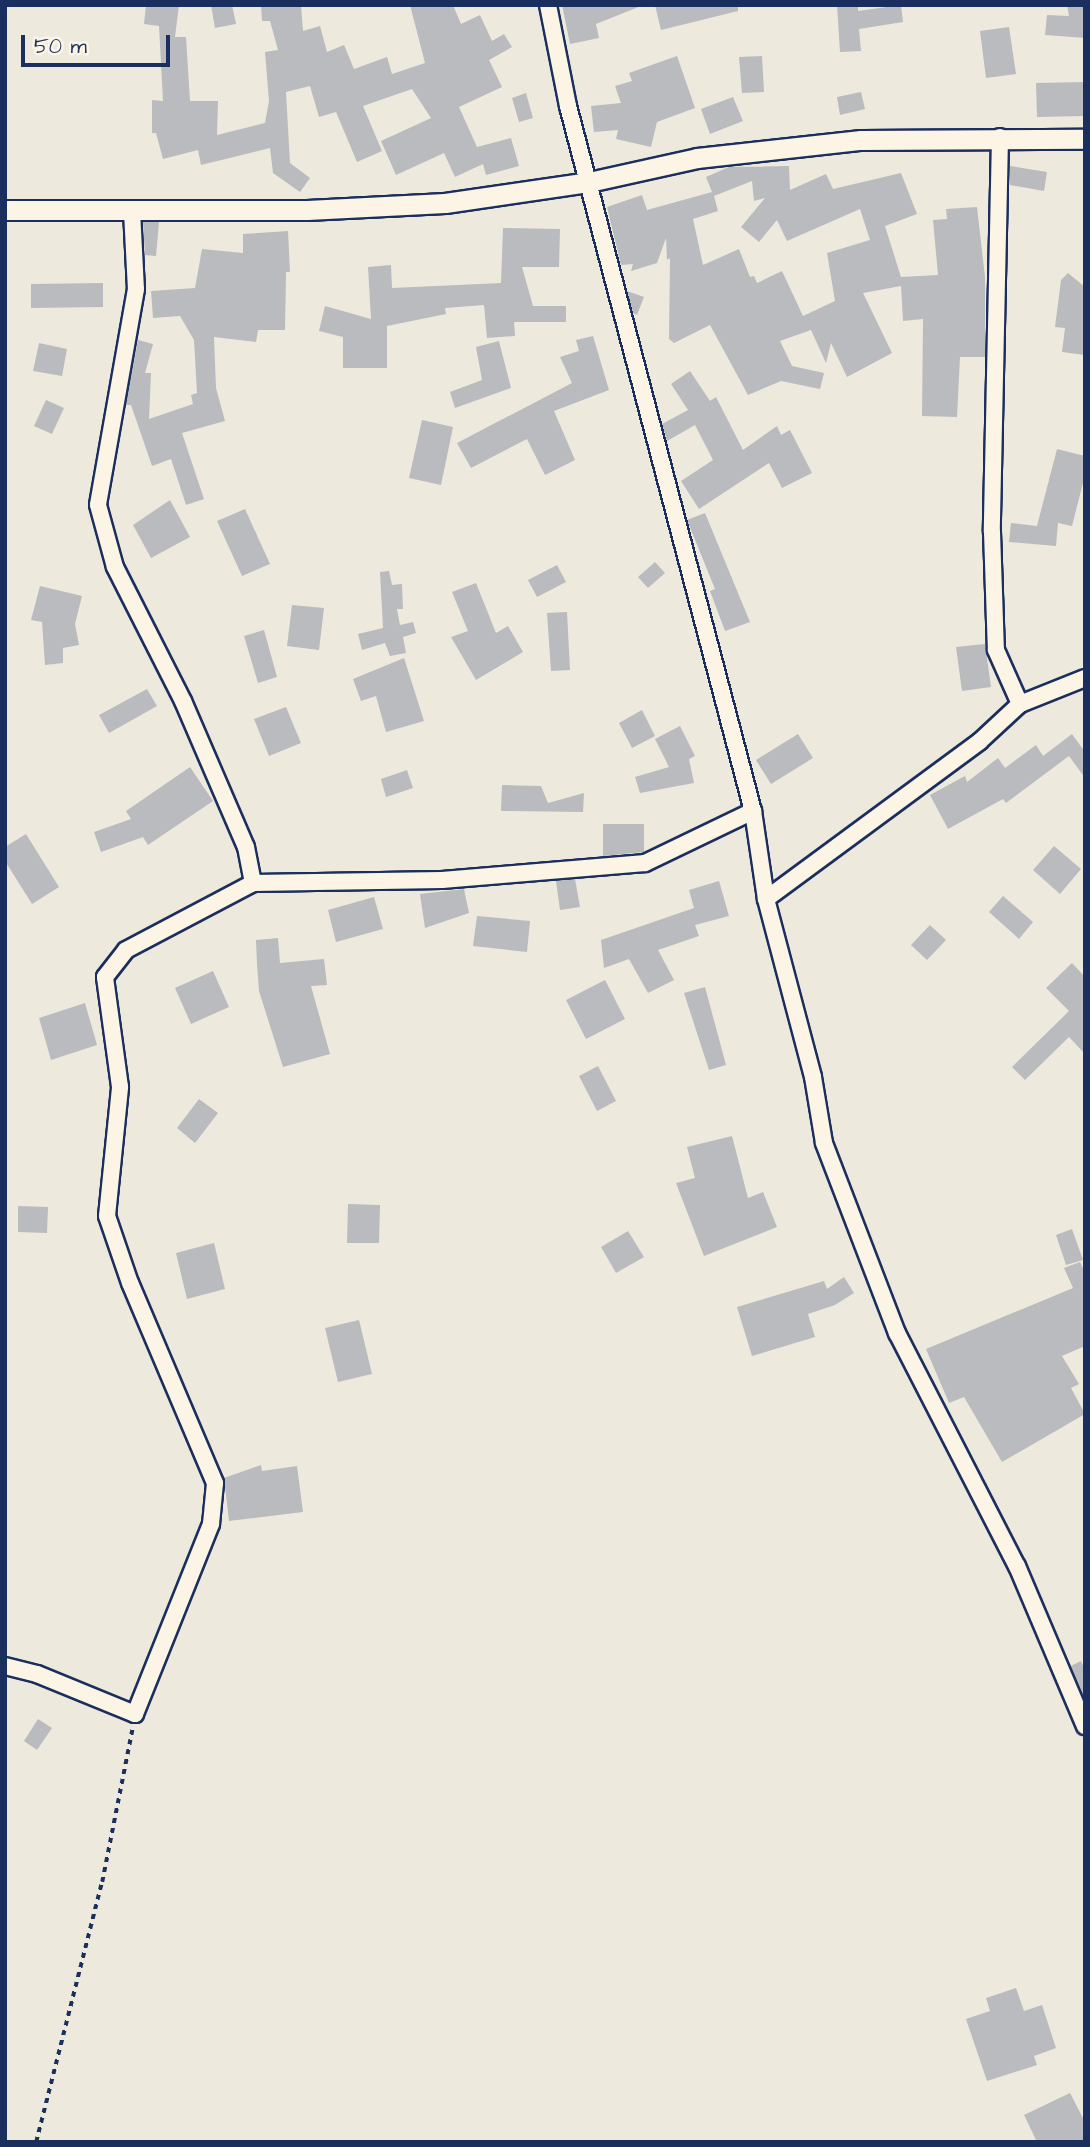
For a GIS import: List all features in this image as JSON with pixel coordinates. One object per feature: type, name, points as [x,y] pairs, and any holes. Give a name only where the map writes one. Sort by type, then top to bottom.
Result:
[{"type":"street","points":[[548,5],[589,182],[753,811],[766,899],[813,1077],[824,1143],[897,1333],[1034,1604],[1085,1726]]},
{"type":"street","points":[[1000,137],[992,531],[994,610],[996,650],[1020,704]]},
{"type":"street","points":[[5,210],[132,211],[445,203],[589,182],[697,158],[861,140],[1000,137],[1085,139]]},
{"type":"street","points":[[132,211],[136,289],[98,505],[115,567],[183,701],[246,847],[253,883]]},
{"type":"street","points":[[766,899],[979,742],[1020,704],[1085,678]]},
{"type":"street","points":[[5,1666],[37,1674],[135,1714],[211,1524],[215,1483],[130,1283],[107,1216],[120,1087],[105,977],[126,950],[253,883],[442,880],[645,863],[753,811]]},
{"type":"path","points":[[36,2142],[102,1882],[135,1714]]},
{"type":"building","points":[[146,5],[179,5],[175,37],[186,37],[190,101],[218,101],[217,135],[265,123],[269,101],[265,52],[278,50],[270,21],[262,21],[261,5],[301,5],[303,31],[320,26],[327,52],[344,45],[354,69],[387,57],[392,74],[425,63],[410,5],[453,5],[461,24],[480,15],[492,41],[504,34],[512,47],[489,60],[502,87],[459,107],[477,147],[511,138],[519,166],[486,175],[483,164],[455,177],[444,153],[396,175],[381,141],[431,118],[412,89],[363,106],[382,151],[357,162],[336,112],[319,117],[310,86],[286,92],[290,163],[310,178],[300,192],[273,173],[270,148],[201,165],[198,150],[163,159],[156,133],[152,133],[152,100],[163,101],[159,26],[144,24]]},
{"type":"building","points":[[211,5],[232,5],[236,24],[215,28]]},
{"type":"building","points":[[562,5],[641,6],[596,24],[599,38],[570,44]]},
{"type":"building","points":[[655,5],[738,5],[738,11],[661,30]]},
{"type":"building","points":[[837,5],[858,5],[858,11],[901,5],[903,22],[859,29],[861,51],[840,52]]},
{"type":"building","points":[[1067,5],[1085,5],[1085,38],[1045,35],[1047,15],[1069,16]]},
{"type":"building","points":[[1009,27],[1016,74],[986,78],[980,31]]},
{"type":"building","points":[[677,56],[695,108],[657,122],[651,147],[616,139],[618,130],[594,132],[591,106],[621,103],[615,86],[632,81],[629,73]]},
{"type":"building","points":[[762,56],[764,92],[742,93],[739,57]]},
{"type":"building","points":[[1085,82],[1085,116],[1037,117],[1036,83]]},
{"type":"building","points":[[861,92],[865,109],[840,115],[837,97]]},
{"type":"building","points":[[526,93],[533,118],[519,122],[512,98]]},
{"type":"building","points":[[733,97],[743,121],[710,134],[701,109]]},
{"type":"building","points":[[789,166],[790,190],[826,174],[833,189],[901,173],[917,214],[885,226],[901,277],[938,275],[933,220],[947,219],[946,209],[977,207],[985,277],[985,357],[960,357],[957,417],[922,416],[923,319],[903,321],[901,286],[863,293],[892,353],[847,377],[831,343],[826,363],[811,330],[780,341],[792,366],[824,373],[820,389],[781,381],[748,395],[710,325],[674,343],[669,339],[670,258],[667,260],[666,238],[657,263],[631,271],[633,264],[621,265],[607,207],[642,195],[647,210],[712,192],[706,177],[729,167]],"holes":[[[752,181],[754,201],[765,198],[741,227],[759,242],[777,220],[787,241],[860,209],[870,240],[827,253],[835,301],[803,316],[782,271],[757,283],[754,276],[750,277],[739,249],[703,265],[693,219],[718,211],[714,196]]]},
{"type":"building","points":[[1010,166],[1047,172],[1044,191],[1010,185]]},
{"type":"building","points":[[143,222],[159,222],[156,256],[145,255]]},
{"type":"building","points":[[503,228],[560,229],[559,267],[522,267],[533,306],[566,306],[566,322],[514,322],[515,336],[487,338],[484,305],[445,308],[446,314],[387,326],[387,368],[343,368],[343,337],[319,331],[325,306],[371,319],[368,267],[391,265],[392,288],[501,283]]},
{"type":"building","points":[[288,231],[290,272],[286,272],[285,330],[258,330],[256,342],[214,337],[216,388],[225,421],[182,433],[204,499],[186,505],[171,459],[152,466],[131,405],[126,405],[138,340],[153,344],[145,373],[151,373],[149,419],[193,404],[191,395],[197,393],[194,340],[180,316],[153,318],[151,291],[195,288],[202,249],[243,253],[243,234]]},
{"type":"building","points":[[1068,273],[1085,287],[1085,355],[1062,352],[1065,328],[1055,327],[1061,280]]},
{"type":"building","points":[[103,283],[103,307],[31,308],[31,284]]},
{"type":"building","points":[[627,291],[644,297],[637,315],[633,313]]},
{"type":"building","points":[[593,336],[609,390],[554,411],[575,460],[545,475],[527,439],[471,468],[457,443],[572,383],[560,357],[579,351],[576,340]]},
{"type":"building","points":[[499,341],[511,388],[455,408],[450,392],[482,380],[476,347]]},
{"type":"building","points":[[39,343],[67,349],[62,376],[33,371]]},
{"type":"building","points":[[690,371],[710,401],[716,397],[743,450],[777,426],[781,435],[790,430],[812,473],[782,488],[769,463],[699,509],[681,481],[713,460],[695,425],[667,441],[662,424],[688,410],[671,384]]},
{"type":"building","points":[[46,400],[64,408],[52,434],[34,426]]},
{"type":"building","points":[[422,420],[453,427],[441,485],[409,478]]},
{"type":"building","points":[[1057,449],[1085,456],[1085,475],[1072,526],[1058,523],[1056,546],[1009,542],[1011,523],[1037,526]]},
{"type":"building","points":[[170,500],[190,537],[151,558],[133,525]]},
{"type":"building","points":[[245,509],[270,564],[242,576],[217,521]]},
{"type":"building","points":[[705,513],[750,622],[725,631],[710,591],[715,589],[687,520]]},
{"type":"building","points":[[655,562],[665,573],[648,588],[638,577]]},
{"type":"building","points":[[557,565],[566,582],[537,597],[528,580]]},
{"type":"building","points":[[389,571],[392,585],[402,584],[403,609],[397,609],[400,625],[413,622],[416,633],[403,637],[406,653],[390,656],[385,643],[362,650],[358,634],[383,628],[380,572]]},
{"type":"building","points":[[476,583],[496,633],[508,626],[523,652],[476,680],[451,637],[468,631],[452,592]]},
{"type":"building","points":[[40,586],[82,596],[75,624],[79,645],[63,648],[63,663],[45,665],[42,622],[31,620]]},
{"type":"building","points":[[292,605],[324,608],[319,650],[287,646]]},
{"type":"building","points":[[567,612],[570,670],[551,671],[547,613]]},
{"type":"building","points":[[264,630],[277,677],[258,683],[244,636]]},
{"type":"building","points":[[985,644],[991,687],[962,691],[956,647]]},
{"type":"building","points":[[404,658],[424,721],[386,732],[376,696],[361,701],[353,679]]},
{"type":"building","points":[[147,689],[157,706],[109,733],[99,715]]},
{"type":"building","points":[[286,707],[301,743],[269,756],[254,719]]},
{"type":"building","points":[[642,710],[655,736],[632,748],[619,723]]},
{"type":"building","points":[[680,726],[695,756],[689,759],[694,783],[640,793],[635,777],[669,767],[655,739]]},
{"type":"building","points":[[798,734],[813,758],[771,784],[756,760]]},
{"type":"building","points":[[1072,734],[1085,752],[1085,778],[1069,756],[1006,803],[1003,799],[948,829],[930,795],[965,776],[967,782],[998,758],[1005,768],[1036,745],[1043,756]]},
{"type":"building","points":[[190,767],[213,801],[148,845],[143,837],[101,852],[94,832],[131,819],[126,811]]},
{"type":"building","points":[[407,770],[413,788],[386,797],[381,779]]},
{"type":"building","points":[[502,785],[541,786],[548,803],[584,793],[583,812],[501,811]]},
{"type":"building","points":[[603,824],[644,824],[644,852],[603,856]]},
{"type":"building","points":[[26,834],[59,887],[32,904],[5,861],[5,847]]},
{"type":"building","points":[[1054,846],[1081,869],[1060,894],[1033,870]]},
{"type":"building","points":[[575,879],[580,907],[560,910],[556,881]]},
{"type":"building","points":[[719,881],[729,916],[695,925],[699,936],[658,950],[674,980],[648,993],[629,959],[604,968],[601,940],[694,908],[689,890]]},
{"type":"building","points":[[464,889],[469,913],[425,928],[420,894]]},
{"type":"building","points":[[1003,896],[1033,922],[1019,939],[989,912]]},
{"type":"building","points":[[374,897],[383,929],[336,942],[328,910]]},
{"type":"building","points":[[477,916],[530,921],[527,952],[473,946]]},
{"type":"building","points":[[930,925],[946,940],[927,960],[911,945]]},
{"type":"building","points":[[278,938],[280,963],[324,959],[327,985],[311,986],[330,1054],[283,1067],[259,991],[256,940]]},
{"type":"building","points":[[1072,963],[1085,977],[1085,1054],[1069,1037],[1025,1080],[1012,1067],[1069,1011],[1046,988]]},
{"type":"building","points":[[213,971],[229,1007],[191,1024],[175,988]]},
{"type":"building","points":[[605,980],[625,1019],[586,1039],[566,1000]]},
{"type":"building","points":[[705,987],[726,1065],[709,1070],[684,993]]},
{"type":"building","points":[[85,1003],[97,1045],[51,1060],[39,1018]]},
{"type":"building","points":[[598,1066],[616,1101],[597,1111],[579,1076]]},
{"type":"building","points":[[199,1099],[218,1113],[195,1143],[177,1128]]},
{"type":"building","points":[[732,1136],[748,1198],[763,1192],[777,1227],[704,1256],[676,1183],[695,1178],[687,1147]]},
{"type":"building","points":[[348,1204],[380,1205],[379,1243],[347,1243]]},
{"type":"building","points":[[18,1206],[48,1207],[47,1233],[18,1232]]},
{"type":"building","points":[[1072,1229],[1083,1260],[1066,1265],[1056,1235]]},
{"type":"building","points":[[628,1231],[644,1257],[616,1273],[601,1247]]},
{"type":"building","points":[[214,1243],[225,1289],[187,1299],[176,1253]]},
{"type":"building","points":[[1080,1262],[1085,1273],[1085,1346],[1062,1356],[1079,1384],[1071,1388],[1085,1414],[1002,1462],[964,1397],[949,1403],[926,1349],[1073,1288],[1064,1268]]},
{"type":"building","points":[[844,1277],[854,1293],[835,1305],[808,1314],[815,1337],[752,1356],[737,1307],[824,1281],[827,1289]]},
{"type":"building","points":[[359,1320],[372,1374],[338,1382],[325,1328]]},
{"type":"building","points":[[261,1465],[262,1471],[297,1466],[303,1512],[229,1521],[224,1478]]},
{"type":"building","points":[[1081,1661],[1085,1670],[1085,1699],[1071,1666]]},
{"type":"building","points":[[38,1719],[52,1728],[37,1750],[24,1741]]},
{"type":"building","points":[[1016,1988],[1024,2011],[1042,2005],[1056,2048],[1034,2056],[1037,2065],[987,2081],[966,2019],[990,2011],[986,1998]]},
{"type":"building","points":[[1070,2093],[1085,2122],[1085,2142],[1037,2142],[1024,2115]]}]
